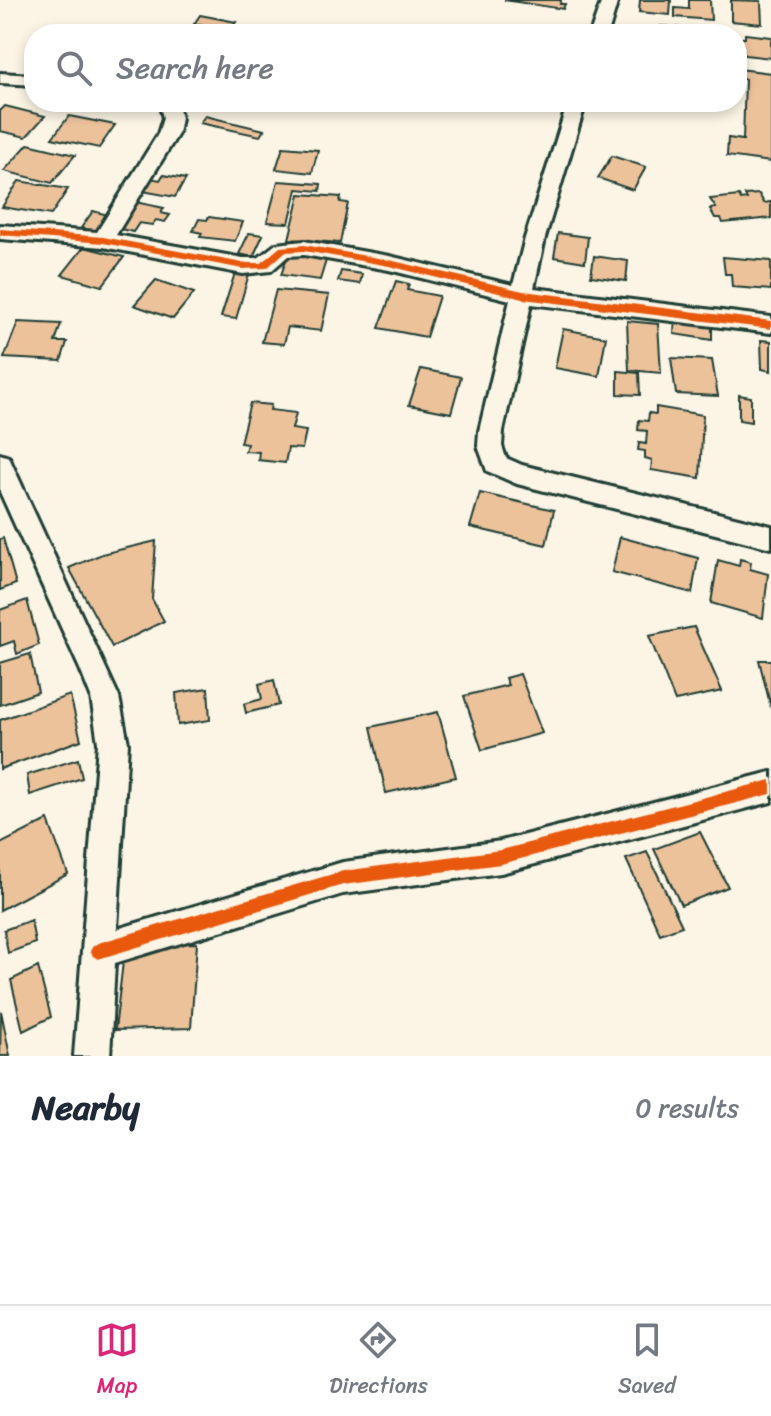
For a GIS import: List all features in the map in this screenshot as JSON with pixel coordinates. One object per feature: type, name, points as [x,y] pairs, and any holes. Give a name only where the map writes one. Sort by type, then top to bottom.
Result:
[{"type":"street","points":[[602,24],[610,0]]},
{"type":"street","points":[[0,78],[24,79]]},
{"type":"street","points":[[103,240],[168,134],[170,112]]},
{"type":"street","points":[[574,112],[535,238],[491,431],[490,446],[496,464],[517,474],[771,537]]},
{"type":"street","points":[[0,232],[103,240],[253,266],[263,266],[283,249],[304,248],[389,263],[523,295],[771,325]]},
{"type":"street","points":[[0,464],[105,697],[113,743],[92,1056]]},
{"type":"street","points":[[98,951],[343,878],[501,857],[771,787]]},
{"type":"building","points":[[504,0],[561,0],[560,4],[565,4],[563,9]]},
{"type":"building","points":[[640,0],[671,0],[670,15],[639,12]]},
{"type":"building","points":[[689,0],[710,0],[711,20],[675,17],[675,8],[689,9]]},
{"type":"building","points":[[731,0],[761,1],[762,24],[731,21]]},
{"type":"building","points":[[200,15],[236,22],[234,24],[194,24]]},
{"type":"building","points":[[747,34],[771,37],[771,58],[747,55]]},
{"type":"building","points":[[747,70],[771,73],[771,162],[727,156],[728,138],[743,140]]},
{"type":"building","points":[[5,106],[45,116],[26,137],[0,131],[0,111]]},
{"type":"building","points":[[69,116],[115,125],[99,148],[52,138]]},
{"type":"building","points":[[205,116],[264,130],[260,136],[200,123]]},
{"type":"building","points":[[28,144],[75,155],[52,183],[4,171]]},
{"type":"building","points":[[283,147],[318,150],[312,173],[276,169]]},
{"type":"building","points":[[612,156],[646,167],[633,190],[598,178]]},
{"type":"building","points":[[163,175],[186,179],[175,197],[137,190],[145,177],[160,180]]},
{"type":"building","points":[[19,181],[68,189],[51,215],[2,207]]},
{"type":"building","points":[[278,181],[321,184],[320,191],[297,189],[289,223],[267,222]]},
{"type":"building","points":[[300,194],[341,197],[340,202],[348,203],[340,243],[289,239]]},
{"type":"building","points":[[759,194],[764,203],[771,202],[771,218],[723,223],[721,218],[715,218],[710,209],[716,208],[710,199],[739,196],[741,200],[747,199],[745,195]]},
{"type":"building","points":[[135,202],[164,208],[161,213],[170,215],[165,222],[156,220],[152,225],[139,223],[133,232],[117,228]]},
{"type":"building","points":[[93,211],[108,215],[96,231],[81,228]]},
{"type":"building","points":[[209,217],[243,222],[235,241],[200,237],[202,233],[193,231],[199,219],[207,220]]},
{"type":"building","points":[[249,233],[263,235],[253,257],[239,254]]},
{"type":"building","points":[[558,233],[588,237],[585,262],[554,257]]},
{"type":"building","points":[[84,247],[124,257],[102,286],[62,275]]},
{"type":"building","points":[[289,252],[327,257],[320,280],[281,275]]},
{"type":"building","points":[[594,256],[628,261],[626,281],[591,276]]},
{"type":"building","points":[[723,257],[771,261],[771,290],[732,287],[731,274],[725,274]]},
{"type":"building","points":[[341,271],[362,274],[360,284],[338,281]]},
{"type":"building","points":[[235,273],[249,274],[236,319],[221,317]]},
{"type":"building","points":[[156,280],[194,293],[173,319],[134,305]]},
{"type":"building","points":[[396,281],[409,284],[407,290],[439,296],[426,337],[379,328]]},
{"type":"building","points":[[276,290],[329,295],[321,331],[288,327],[284,344],[262,342]]},
{"type":"building","points":[[675,318],[712,324],[712,340],[674,334]]},
{"type":"building","points":[[627,321],[658,324],[661,373],[629,370]]},
{"type":"building","points":[[18,322],[61,324],[55,342],[67,342],[61,361],[4,358]]},
{"type":"building","points":[[563,329],[606,337],[599,376],[555,368]]},
{"type":"building","points":[[761,340],[771,341],[771,371],[762,369]]},
{"type":"building","points":[[671,358],[712,360],[718,396],[676,394]]},
{"type":"building","points":[[421,369],[461,377],[451,413],[409,405]]},
{"type":"building","points":[[618,371],[639,373],[640,395],[618,394]]},
{"type":"building","points":[[739,395],[751,397],[751,422],[739,420]]},
{"type":"building","points":[[250,403],[271,405],[270,410],[296,413],[292,429],[306,431],[302,449],[288,448],[285,463],[258,460],[259,452],[245,451],[247,444],[240,443]]},
{"type":"building","points":[[656,407],[703,415],[700,478],[651,470],[652,460],[645,458],[645,451],[638,450],[639,443],[646,444],[647,431],[638,430],[639,420],[648,421],[649,413],[656,414]]},
{"type":"building","points":[[480,493],[554,510],[546,545],[470,527]]},
{"type":"building","points":[[620,537],[698,558],[692,593],[612,572]]},
{"type":"building","points":[[3,538],[16,584],[0,590],[0,539]]},
{"type":"building","points":[[156,541],[152,599],[164,621],[112,647],[69,568],[102,554]]},
{"type":"building","points":[[740,559],[751,562],[750,569],[768,574],[763,618],[711,603],[718,560],[739,566]]},
{"type":"building","points":[[27,600],[39,645],[17,654],[14,641],[0,646],[0,610]]},
{"type":"building","points":[[694,627],[722,691],[675,701],[649,636]]},
{"type":"building","points":[[30,654],[38,692],[0,705],[0,663]]},
{"type":"building","points":[[759,660],[771,660],[771,708]]},
{"type":"building","points":[[520,674],[542,733],[482,750],[464,696],[508,685],[505,678]]},
{"type":"building","points":[[274,680],[279,705],[246,713],[244,704],[262,699],[259,684]]},
{"type":"building","points":[[208,688],[210,720],[178,725],[176,693]]},
{"type":"building","points":[[70,695],[81,740],[0,769],[0,720]]},
{"type":"building","points":[[438,712],[456,777],[386,793],[371,727]]},
{"type":"building","points":[[78,759],[82,778],[30,795],[27,775]]},
{"type":"building","points":[[48,820],[68,874],[0,910],[0,844]]},
{"type":"building","points":[[700,832],[728,887],[681,905],[654,849]]},
{"type":"building","points":[[647,852],[682,926],[660,934],[626,859]]},
{"type":"building","points":[[31,920],[35,943],[8,953],[4,930]]},
{"type":"building","points":[[197,943],[191,1028],[115,1030],[125,945]]},
{"type":"building","points":[[38,967],[51,1017],[23,1031],[11,980]]},
{"type":"building","points":[[1,1011],[10,1056],[0,1056]]},
{"type":"cycle path","points":[[0,232],[103,240],[243,266],[263,266],[283,249],[304,248],[389,263],[523,295],[771,325]]},
{"type":"cycle path","points":[[98,951],[343,878],[501,857],[771,787]]}]
